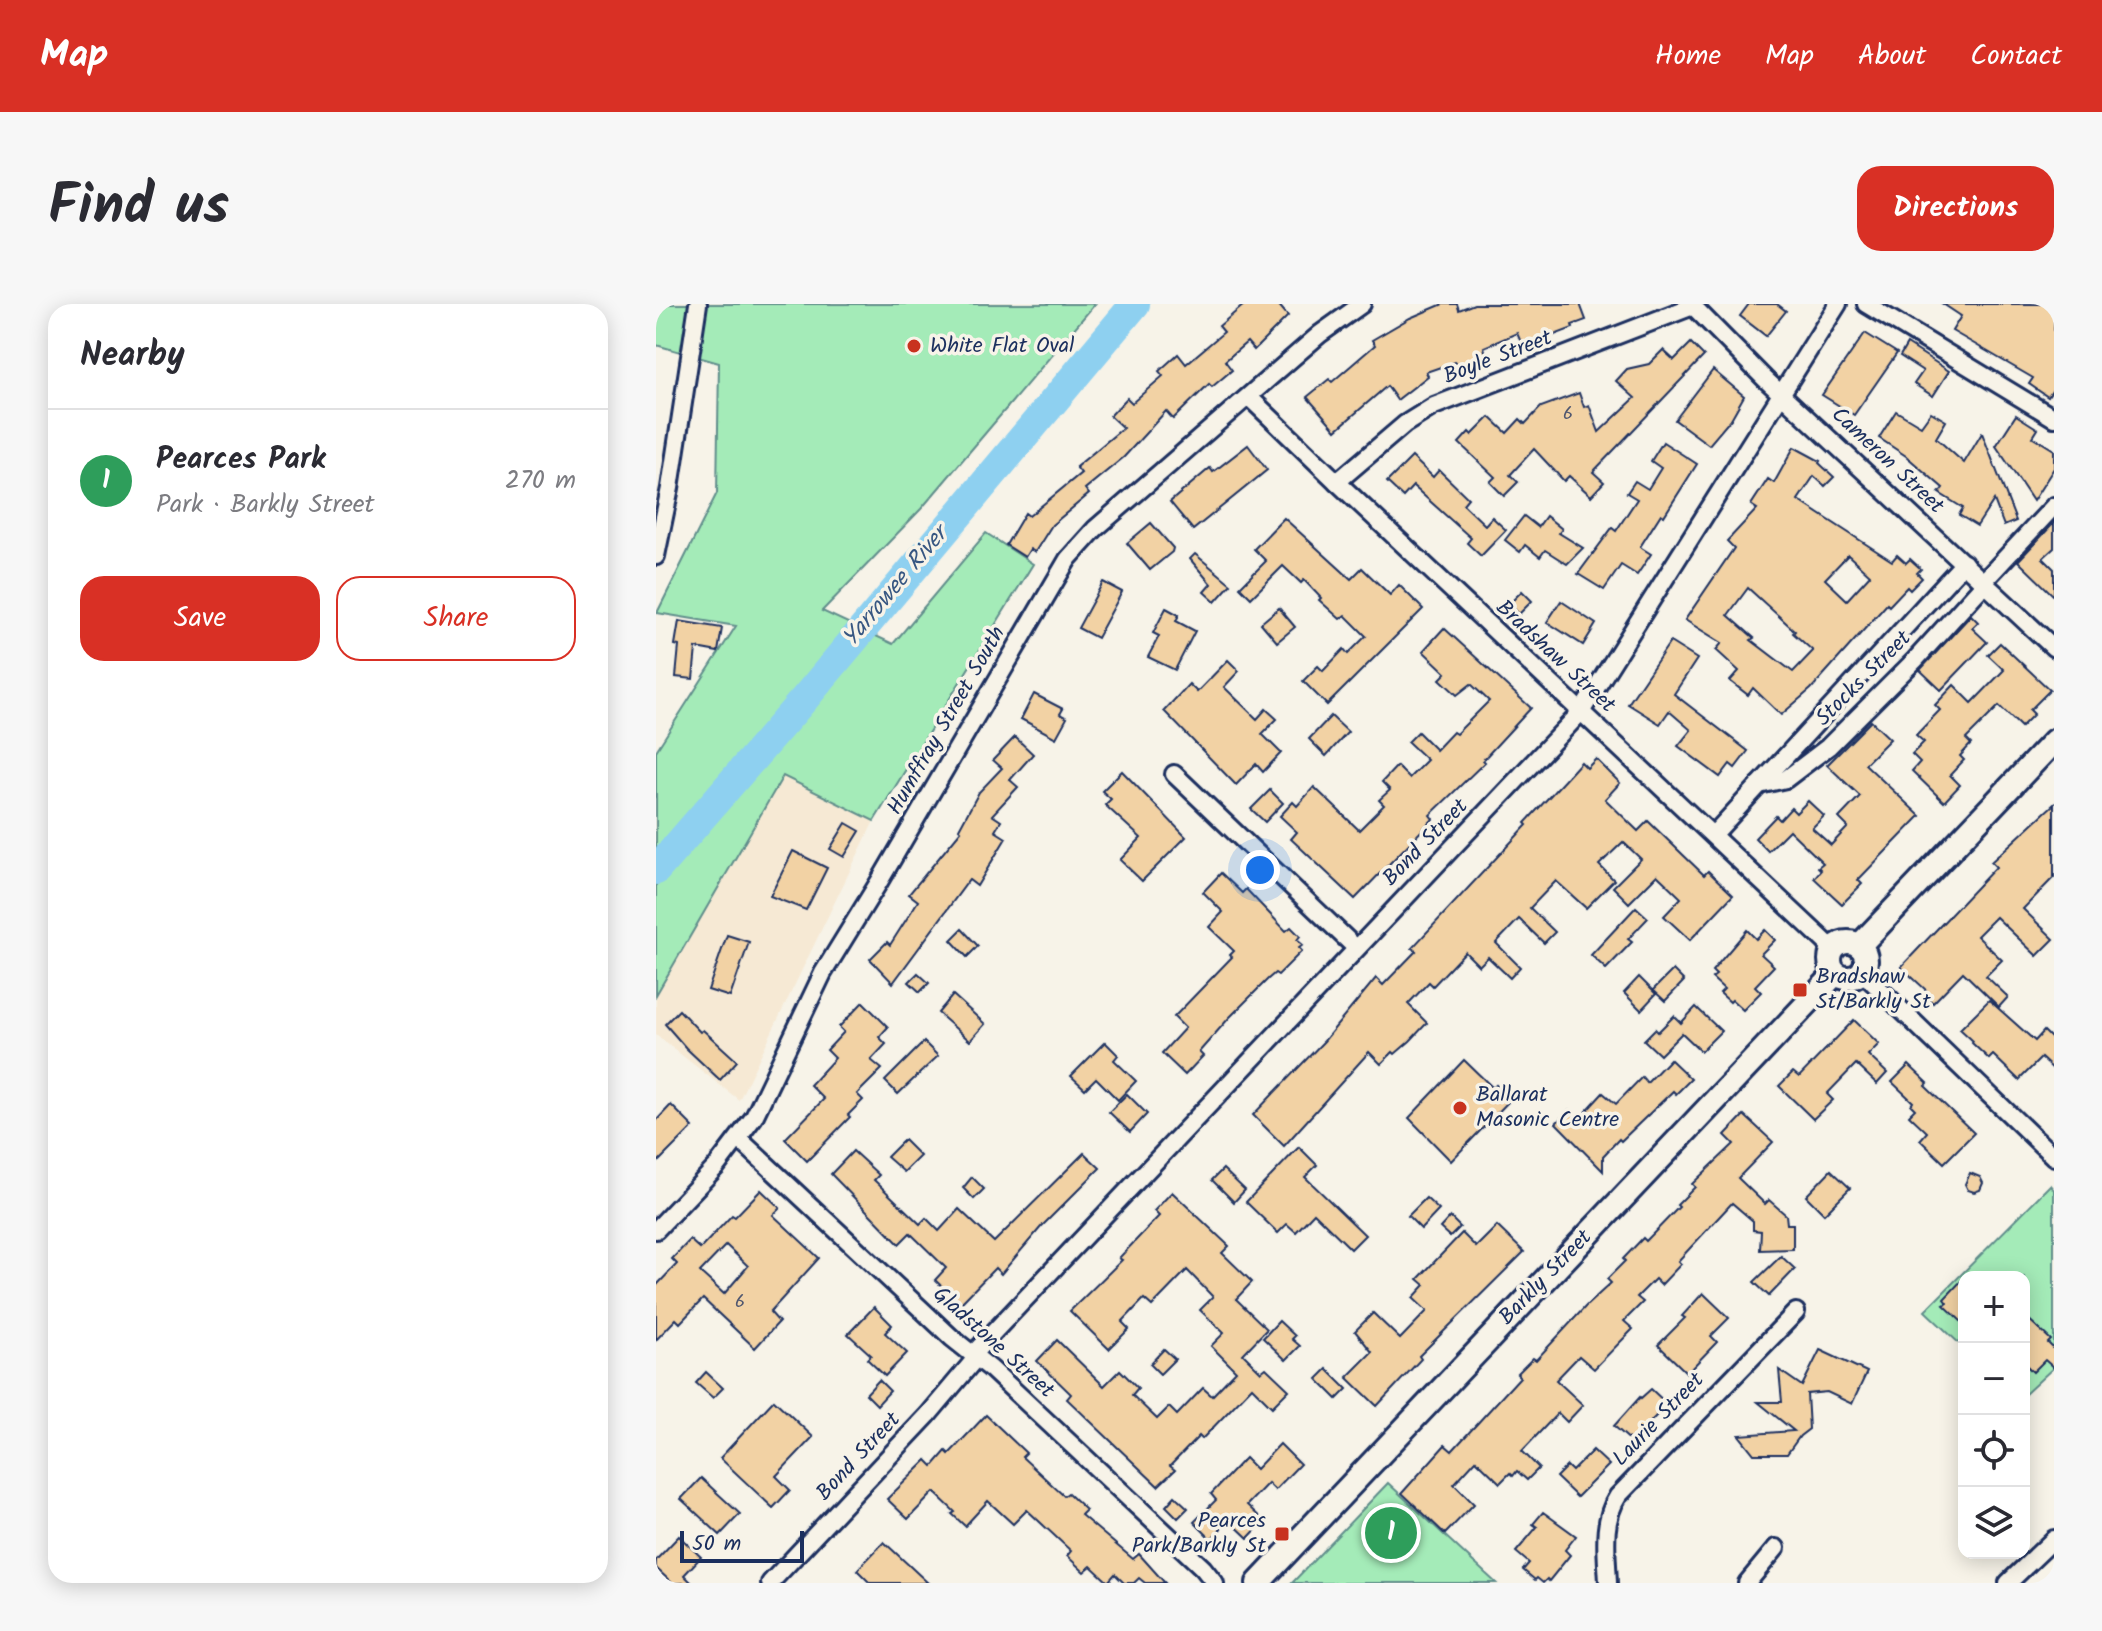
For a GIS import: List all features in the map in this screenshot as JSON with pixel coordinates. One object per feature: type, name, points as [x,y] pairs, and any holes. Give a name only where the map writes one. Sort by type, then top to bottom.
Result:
[{"type":"main road","points":[[1859,946],[2054,741]]},
{"type":"main road","points":[[1846,942],[1859,946],[1866,958],[1862,972],[1849,978],[1835,974],[1829,962],[1833,949],[1846,942]]},
{"type":"main road","name":"Barkly Street","points":[[1258,1583],[1835,974]]},
{"type":"street","points":[[656,554],[670,488],[698,304]]},
{"type":"street","name":"Humffray Street South","points":[[656,1230],[739,1139],[772,1084],[823,973],[944,772],[1059,571],[1095,529],[1330,326],[1362,304]]},
{"type":"street","name":"Bond Street","points":[[770,1583],[928,1415],[974,1356],[1581,712],[1838,304]]},
{"type":"street","points":[[1866,304],[2054,418]]},
{"type":"street","name":"Cameron Street","points":[[1692,305],[1781,393],[2054,648]]},
{"type":"street","name":"Boyle Street","points":[[1337,482],[1405,424],[1434,406],[1692,305]]},
{"type":"street","name":"Bradshaw Street","points":[[1249,397],[1833,949]]},
{"type":"street","name":"Stocks Street","points":[[1759,785],[1776,783],[1795,774],[1828,747],[1915,660],[2054,506]]},
{"type":"street","name":"Stocks Street","points":[[1714,834],[1964,563]]},
{"type":"street","points":[[1174,774],[1356,948]]},
{"type":"street","points":[[1862,972],[2054,1157]]},
{"type":"street","name":"Gladstone Street","points":[[739,1139],[1147,1516],[1215,1583]]},
{"type":"street","name":"Laurie Street","points":[[1608,1583],[1607,1524],[1618,1496],[1796,1312]]},
{"type":"street","points":[[2008,1583],[2054,1539]]},
{"type":"street","points":[[1747,1583],[1776,1548]]},
{"type":"shaded area","points":[[783,776],[874,821],[739,1100],[656,1035],[656,995]]},
{"type":"green space","points":[[656,304],[1095,304],[921,509],[822,611],[893,644],[986,533],[1033,564],[874,821],[783,776],[656,995],[656,751],[736,626],[657,613],[717,493],[719,363],[656,345]]},
{"type":"green space","points":[[2050,1185],[2054,1190],[2054,1367],[2030,1389],[2030,1271],[1965,1271]]},
{"type":"green space","points":[[1958,1278],[1958,1342],[1925,1311]]},
{"type":"green space","points":[[1388,1483],[1496,1583],[1292,1583]]},
{"type":"building","points":[[1245,304],[1278,304],[1288,316],[1254,350],[1247,342],[1225,361],[1232,370],[1212,387],[1209,384],[1173,419],[1166,411],[1124,457],[1085,489],[1089,494],[1052,525],[1035,552],[1030,549],[1025,557],[1006,545],[1025,513],[1029,516],[1081,473],[1076,467],[1123,428],[1110,416],[1127,398],[1132,403],[1163,376],[1159,371],[1178,354],[1186,364],[1224,332],[1219,326]]},
{"type":"building","points":[[1443,304],[1457,304],[1459,310],[1474,304],[1580,304],[1586,320],[1523,347],[1517,333],[1484,347],[1486,354],[1471,359],[1474,367],[1459,372],[1455,362],[1426,372],[1428,376],[1397,400],[1387,386],[1336,430],[1307,397],[1329,379],[1332,382],[1375,345],[1372,340],[1410,318]]},
{"type":"building","points":[[1749,304],[1777,304],[1786,311],[1766,336],[1740,316]]},
{"type":"building","points":[[1943,304],[2054,304],[2054,388],[2048,397],[2029,384],[2033,378],[1952,331],[1961,316]]},
{"type":"building","points":[[1865,333],[1897,353],[1854,415],[1822,395]]},
{"type":"building","points":[[1691,343],[1704,356],[1593,472],[1604,482],[1591,496],[1569,476],[1564,481],[1534,449],[1510,475],[1518,482],[1504,496],[1490,482],[1495,477],[1459,443],[1490,417],[1507,433],[1520,419],[1525,424],[1541,407],[1579,393],[1584,407],[1589,405],[1599,432],[1635,398],[1616,381],[1627,369],[1649,364],[1663,350],[1674,360]]},
{"type":"building","points":[[1907,344],[1949,371],[1933,396],[1914,384],[1923,371],[1900,356]]},
{"type":"building","points":[[1713,370],[1744,396],[1731,419],[1709,445],[1675,420]]},
{"type":"building","points":[[1896,411],[1921,426],[1931,412],[1946,421],[1936,438],[1964,463],[1982,433],[2016,521],[2004,526],[1994,500],[1977,526],[1959,515],[1963,508],[1939,493],[1943,488],[1906,456],[1879,438]]},
{"type":"building","points":[[2016,415],[2038,429],[2033,437],[2054,450],[2054,468],[2033,501],[1996,446]]},
{"type":"building","points":[[1663,442],[1697,464],[1640,547],[1651,554],[1637,575],[1621,565],[1604,590],[1578,574],[1612,528],[1616,531],[1637,499],[1627,493],[1635,481],[1648,489],[1661,468],[1651,461]]},
{"type":"building","points":[[1248,445],[1267,470],[1193,530],[1170,502],[1210,468],[1213,472]]},
{"type":"building","points":[[1794,447],[1820,461],[1834,477],[1825,486],[1814,476],[1798,500],[1892,561],[1897,555],[1906,563],[1910,559],[1921,569],[1917,573],[1922,578],[1910,590],[1907,587],[1889,606],[1887,604],[1811,689],[1781,715],[1753,688],[1748,695],[1730,681],[1739,671],[1716,650],[1722,643],[1685,620],[1734,548],[1727,541],[1757,509],[1751,505],[1768,479],[1774,483]],"holes":[[[1848,555],[1870,575],[1847,600],[1825,579]],[[1748,588],[1813,651],[1793,672],[1751,640],[1754,638],[1728,615]]]},
{"type":"building","points":[[1412,457],[1433,477],[1439,470],[1468,498],[1463,504],[1485,525],[1492,517],[1506,530],[1481,556],[1467,543],[1471,538],[1413,486],[1403,497],[1387,482]]},
{"type":"building","points":[[1524,516],[1538,527],[1546,516],[1562,529],[1559,533],[1583,548],[1567,564],[1545,550],[1540,557],[1525,545],[1520,552],[1505,540]]},
{"type":"building","points":[[1284,518],[1351,579],[1362,568],[1390,595],[1399,585],[1423,609],[1327,705],[1303,681],[1318,666],[1323,671],[1344,649],[1348,654],[1366,636],[1345,615],[1340,619],[1319,600],[1321,598],[1304,580],[1301,583],[1283,566],[1251,598],[1240,587],[1266,561],[1254,549]]},
{"type":"building","points":[[1151,523],[1173,548],[1150,570],[1127,543]]},
{"type":"building","points":[[2054,523],[2054,548],[2043,558],[2054,569],[2054,596],[2018,561]]},
{"type":"building","points":[[1195,554],[1231,584],[1215,602],[1204,592],[1211,584],[1190,559]]},
{"type":"building","points":[[1103,582],[1122,592],[1097,638],[1078,628]]},
{"type":"building","points":[[1522,591],[1532,601],[1519,614],[1509,604]]},
{"type":"building","points":[[1561,601],[1596,624],[1583,645],[1547,622]]},
{"type":"building","points":[[1166,608],[1179,615],[1176,621],[1195,631],[1175,670],[1148,657],[1159,636],[1153,633]]},
{"type":"building","points":[[1279,608],[1295,627],[1277,642],[1261,623]]},
{"type":"building","points":[[1971,615],[1978,622],[1972,628],[1987,642],[1941,690],[1920,670]]},
{"type":"building","points":[[679,621],[722,628],[718,652],[696,648],[693,679],[676,677],[679,646],[675,645]]},
{"type":"building","points":[[1444,628],[1531,708],[1483,760],[1485,762],[1430,815],[1433,819],[1355,899],[1291,839],[1297,832],[1280,816],[1293,802],[1297,806],[1314,787],[1359,830],[1384,805],[1379,800],[1390,790],[1382,782],[1397,766],[1409,778],[1427,760],[1408,742],[1418,732],[1436,750],[1489,701],[1471,684],[1457,695],[1440,679],[1446,673],[1423,651]]},
{"type":"building","points":[[1670,642],[1697,659],[1674,694],[1748,751],[1735,768],[1730,764],[1720,777],[1678,746],[1691,730],[1669,711],[1660,724],[1628,704]]},
{"type":"building","points":[[2000,643],[2050,690],[2030,710],[2034,714],[2021,727],[1999,706],[1966,739],[1971,744],[1960,756],[1964,760],[1950,775],[1960,785],[1944,802],[1912,771],[1920,762],[1912,754],[1924,742],[1916,735],[1940,710],[1935,705],[1954,685],[1972,703],[2004,670],[1988,655]]},
{"type":"building","points":[[1228,660],[1239,671],[1224,687],[1257,719],[1266,709],[1277,719],[1262,734],[1281,753],[1263,772],[1256,764],[1236,785],[1164,711],[1189,684],[1197,692]]},
{"type":"building","points":[[1034,694],[1063,709],[1060,714],[1067,718],[1056,738],[1021,719]]},
{"type":"building","points":[[1331,716],[1348,732],[1326,756],[1309,739]]},
{"type":"building","points":[[1871,721],[1890,739],[1865,764],[1920,816],[1858,880],[1862,884],[1842,904],[1814,878],[1823,863],[1789,830],[1768,851],[1755,838],[1776,816],[1780,820],[1791,808],[1796,813],[1808,801],[1824,816],[1812,828],[1831,845],[1848,827],[1839,818],[1860,796],[1827,765]]},
{"type":"building","points":[[1015,737],[1033,754],[1010,780],[1018,787],[992,815],[1001,821],[995,831],[1006,838],[977,886],[969,880],[893,983],[870,959],[887,942],[890,945],[918,901],[909,894],[961,831],[959,829],[979,792],[1002,768],[993,760]]},
{"type":"building","points":[[1596,759],[1620,783],[1605,799],[1638,831],[1648,821],[1704,875],[1708,871],[1733,895],[1690,940],[1664,916],[1681,898],[1657,875],[1629,903],[1613,887],[1641,859],[1623,842],[1599,865],[1614,880],[1586,908],[1556,881],[1530,908],[1555,932],[1544,943],[1519,919],[1496,943],[1520,967],[1510,978],[1488,957],[1479,966],[1465,952],[1433,986],[1429,982],[1408,1004],[1427,1023],[1381,1064],[1369,1052],[1284,1146],[1253,1115],[1324,1041],[1376,978],[1383,985],[1416,951],[1412,948],[1581,762],[1587,768]]},
{"type":"building","points":[[1122,771],[1186,837],[1142,881],[1120,860],[1141,838],[1105,805],[1111,799],[1102,791]]},
{"type":"building","points":[[1270,790],[1283,803],[1265,822],[1251,809]]},
{"type":"building","points":[[2054,804],[2054,877],[2023,909],[2054,939],[2037,956],[1996,917],[1977,936],[2002,960],[1986,976],[2008,997],[1999,1007],[1963,972],[1933,1003],[1923,994],[1926,990],[1901,967],[1996,867],[1991,862]]},
{"type":"building","points":[[846,823],[860,831],[844,857],[830,849]]},
{"type":"building","points":[[793,851],[827,868],[806,910],[770,896]]},
{"type":"building","points":[[1221,873],[1242,893],[1246,889],[1286,931],[1291,927],[1300,936],[1297,940],[1303,945],[1299,948],[1302,951],[1229,1018],[1199,1052],[1203,1056],[1185,1075],[1162,1053],[1185,1028],[1174,1017],[1232,957],[1230,955],[1234,951],[1209,927],[1223,912],[1203,892]]},
{"type":"building","points":[[1636,907],[1648,918],[1628,939],[1632,942],[1606,969],[1591,955]]},
{"type":"building","points":[[962,929],[978,946],[967,957],[951,940]]},
{"type":"building","points":[[1747,930],[1756,939],[1765,930],[1775,940],[1761,954],[1774,966],[1755,986],[1761,992],[1743,1010],[1720,993],[1724,989],[1712,978],[1716,975],[1712,971]]},
{"type":"building","points":[[727,935],[749,942],[730,997],[708,990]]},
{"type":"building","points":[[1673,970],[1684,981],[1665,1001],[1653,990]]},
{"type":"building","points":[[918,973],[929,983],[920,992],[909,982]]},
{"type":"building","points":[[1639,977],[1656,994],[1641,1010],[1624,993]]},
{"type":"building","points":[[953,995],[985,1024],[970,1041],[938,1013]]},
{"type":"building","points":[[1989,1000],[2035,1041],[2044,1031],[2054,1041],[2054,1070],[2041,1058],[2019,1080],[1993,1055],[1989,1059],[1972,1043],[1960,1029]]},
{"type":"building","points":[[863,1002],[888,1027],[879,1037],[886,1044],[871,1060],[882,1069],[857,1094],[863,1100],[848,1115],[850,1117],[807,1161],[785,1139],[824,1099],[810,1085],[835,1058],[827,1050],[844,1032],[839,1027]]},
{"type":"building","points":[[1696,1007],[1721,1031],[1701,1051],[1682,1033],[1660,1055],[1644,1040],[1655,1029],[1658,1032],[1674,1016],[1681,1023]]},
{"type":"building","points":[[679,1010],[700,1032],[703,1030],[737,1061],[720,1080],[665,1024]]},
{"type":"building","points":[[1854,1020],[1879,1044],[1868,1055],[1887,1073],[1877,1084],[1856,1064],[1827,1094],[1833,1100],[1813,1119],[1779,1086],[1793,1072],[1799,1077]]},
{"type":"building","points":[[924,1042],[938,1056],[898,1094],[885,1081]]},
{"type":"building","points":[[1105,1042],[1118,1055],[1114,1060],[1136,1081],[1118,1100],[1096,1078],[1085,1089],[1071,1076]]},
{"type":"building","points":[[1670,1059],[1691,1079],[1676,1094],[1673,1091],[1621,1141],[1619,1139],[1603,1156],[1603,1171],[1556,1123],[1569,1110],[1579,1119],[1603,1093],[1616,1104],[1642,1077],[1647,1083]]},
{"type":"building","name":"Ballarat Masonic Centre","points":[[1464,1060],[1493,1088],[1496,1085],[1511,1099],[1451,1161],[1409,1118]]},
{"type":"building","points":[[1909,1065],[1928,1083],[1925,1086],[1974,1133],[1944,1163],[1920,1140],[1927,1132],[1909,1115],[1915,1109],[1911,1105],[1913,1102],[1892,1082]]},
{"type":"building","points":[[1127,1094],[1147,1114],[1130,1132],[1109,1112]]},
{"type":"building","points":[[671,1105],[693,1127],[656,1164],[656,1121]]},
{"type":"building","points":[[1744,1115],[1773,1142],[1738,1178],[1765,1204],[1769,1200],[1786,1215],[1787,1224],[1793,1224],[1793,1249],[1760,1250],[1761,1231],[1753,1230],[1753,1221],[1732,1203],[1678,1261],[1681,1264],[1661,1285],[1655,1279],[1637,1297],[1643,1302],[1624,1321],[1633,1329],[1594,1369],[1579,1356],[1556,1380],[1583,1405],[1567,1422],[1558,1413],[1522,1451],[1539,1468],[1527,1480],[1517,1471],[1513,1476],[1510,1473],[1500,1483],[1476,1460],[1454,1484],[1474,1504],[1445,1534],[1402,1493],[1445,1445],[1452,1451],[1520,1377],[1517,1374],[1533,1358],[1536,1360],[1611,1283],[1607,1279],[1625,1261],[1623,1259],[1643,1238],[1646,1241],[1679,1207],[1677,1205],[1695,1187],[1692,1184],[1734,1144],[1725,1135]]},
{"type":"building","points":[[904,1140],[920,1156],[904,1172],[887,1157]]},
{"type":"building","points":[[1299,1147],[1317,1165],[1305,1177],[1365,1235],[1351,1249],[1314,1213],[1296,1232],[1287,1224],[1278,1233],[1246,1202]]},
{"type":"building","points":[[853,1151],[879,1175],[874,1180],[920,1224],[926,1218],[939,1231],[959,1209],[994,1242],[1084,1153],[1100,1168],[1041,1227],[1001,1274],[995,1268],[960,1304],[935,1280],[946,1268],[910,1233],[899,1244],[831,1174]]},
{"type":"building","points":[[1223,1169],[1245,1190],[1234,1202],[1212,1180]]},
{"type":"building","points":[[1831,1170],[1850,1188],[1824,1214],[1806,1196]]},
{"type":"building","points":[[1970,1173],[1980,1177],[1983,1183],[1980,1190],[1968,1190],[1965,1184]]},
{"type":"building","points":[[972,1177],[984,1189],[974,1199],[963,1188]]},
{"type":"building","points":[[761,1190],[780,1208],[773,1215],[819,1258],[770,1312],[779,1322],[755,1348],[703,1299],[680,1323],[676,1319],[656,1340],[656,1286],[677,1264],[672,1259],[690,1240],[700,1249],[732,1215],[735,1217]],"holes":[[[726,1245],[748,1266],[724,1294],[700,1272]]]},
{"type":"building","points":[[1172,1192],[1229,1246],[1222,1253],[1252,1282],[1236,1299],[1267,1329],[1243,1354],[1261,1372],[1266,1368],[1289,1390],[1272,1407],[1252,1387],[1202,1439],[1199,1436],[1170,1466],[1175,1470],[1158,1486],[1067,1399],[1071,1394],[1037,1361],[1057,1340],[1104,1386],[1120,1370],[1138,1388],[1132,1395],[1157,1419],[1169,1407],[1177,1415],[1203,1388],[1212,1396],[1236,1371],[1211,1346],[1224,1333],[1200,1310],[1213,1297],[1187,1270],[1152,1306],[1144,1299],[1122,1322],[1129,1329],[1109,1349],[1070,1311],[1122,1260],[1119,1258],[1159,1216],[1154,1211]]},
{"type":"building","points":[[1426,1198],[1439,1210],[1421,1229],[1408,1216]]},
{"type":"building","points":[[1450,1217],[1460,1227],[1450,1237],[1440,1228]]},
{"type":"building","points":[[1497,1226],[1524,1252],[1419,1356],[1421,1359],[1377,1406],[1347,1377],[1372,1352],[1355,1331],[1373,1313],[1400,1339],[1427,1311],[1413,1298],[1425,1285],[1418,1279],[1462,1233],[1476,1247]]},
{"type":"building","points":[[1781,1256],[1795,1269],[1769,1296],[1754,1282]]},
{"type":"building","points":[[1958,1284],[1958,1318],[1944,1305],[1947,1303],[1944,1299]]},
{"type":"building","points":[[1703,1293],[1729,1318],[1711,1336],[1717,1342],[1687,1373],[1658,1345],[1685,1318],[1682,1316]]},
{"type":"building","points":[[874,1307],[892,1325],[885,1333],[907,1353],[885,1376],[867,1359],[871,1355],[848,1334]]},
{"type":"building","points":[[1279,1321],[1295,1336],[1292,1339],[1300,1346],[1286,1360],[1263,1338]]},
{"type":"building","points":[[2030,1321],[2051,1340],[2048,1343],[2054,1349],[2054,1368],[2045,1360],[2033,1372],[2030,1369]]},
{"type":"building","points":[[1164,1349],[1175,1359],[1160,1374],[1150,1364]]},
{"type":"building","points":[[1820,1350],[1867,1372],[1852,1404],[1827,1392],[1807,1394],[1809,1429],[1787,1454],[1754,1454],[1739,1435],[1794,1431],[1758,1402],[1782,1402],[1779,1370],[1802,1386]]},
{"type":"building","points":[[1327,1369],[1347,1389],[1337,1399],[1317,1379]]},
{"type":"building","points":[[706,1372],[723,1388],[713,1398],[696,1383]]},
{"type":"building","points":[[879,1380],[890,1391],[877,1405],[866,1394]]},
{"type":"building","points":[[1651,1389],[1667,1404],[1632,1442],[1614,1426]]},
{"type":"building","points":[[774,1400],[813,1437],[776,1476],[790,1490],[773,1508],[720,1458]]},
{"type":"building","points":[[986,1415],[1026,1453],[1022,1457],[1064,1496],[1068,1493],[1086,1510],[1081,1515],[1133,1559],[1139,1554],[1165,1583],[1145,1583],[1139,1578],[1134,1583],[1124,1583],[1115,1574],[1108,1582],[1091,1566],[1084,1572],[1067,1556],[1071,1551],[1027,1510],[1013,1524],[988,1501],[965,1526],[934,1492],[908,1519],[887,1499],[927,1460],[933,1466],[946,1451],[949,1454]]},
{"type":"building","points":[[1280,1444],[1300,1464],[1275,1490],[1268,1483],[1247,1505],[1264,1521],[1248,1538],[1229,1520],[1211,1539],[1194,1522],[1216,1500],[1211,1494],[1245,1458],[1256,1469]]},
{"type":"building","points":[[1593,1450],[1609,1465],[1577,1497],[1556,1477],[1567,1466],[1572,1471]]},
{"type":"building","points":[[701,1478],[740,1514],[720,1535],[681,1499]]},
{"type":"building","points":[[1175,1496],[1188,1508],[1178,1518],[1166,1506]]},
{"type":"building","points":[[1543,1512],[1576,1536],[1565,1550],[1570,1555],[1549,1581],[1547,1579],[1543,1583],[1523,1570],[1529,1563],[1516,1552],[1537,1527],[1533,1524]]},
{"type":"building","points":[[679,1536],[701,1557],[684,1575],[692,1583],[672,1583],[656,1568],[656,1560]]},
{"type":"building","points":[[884,1542],[928,1583],[870,1583],[857,1570]]},
{"type":"waterway","name":"Yarrowee River","points":[[656,870],[805,698],[1135,304]]},
{"type":"place","name":"White Flat Oval","points":[[914,346]]},
{"type":"place","name":"Bradshaw St/Barkly St","points":[[1800,990]]},
{"type":"place","name":"Ballarat Masonic Centre","points":[[1460,1108]]},
{"type":"place","name":"Pearces Park","points":[[1391,1533]]},
{"type":"place","name":"Pearces Park/Barkly St","points":[[1282,1534]]}]
